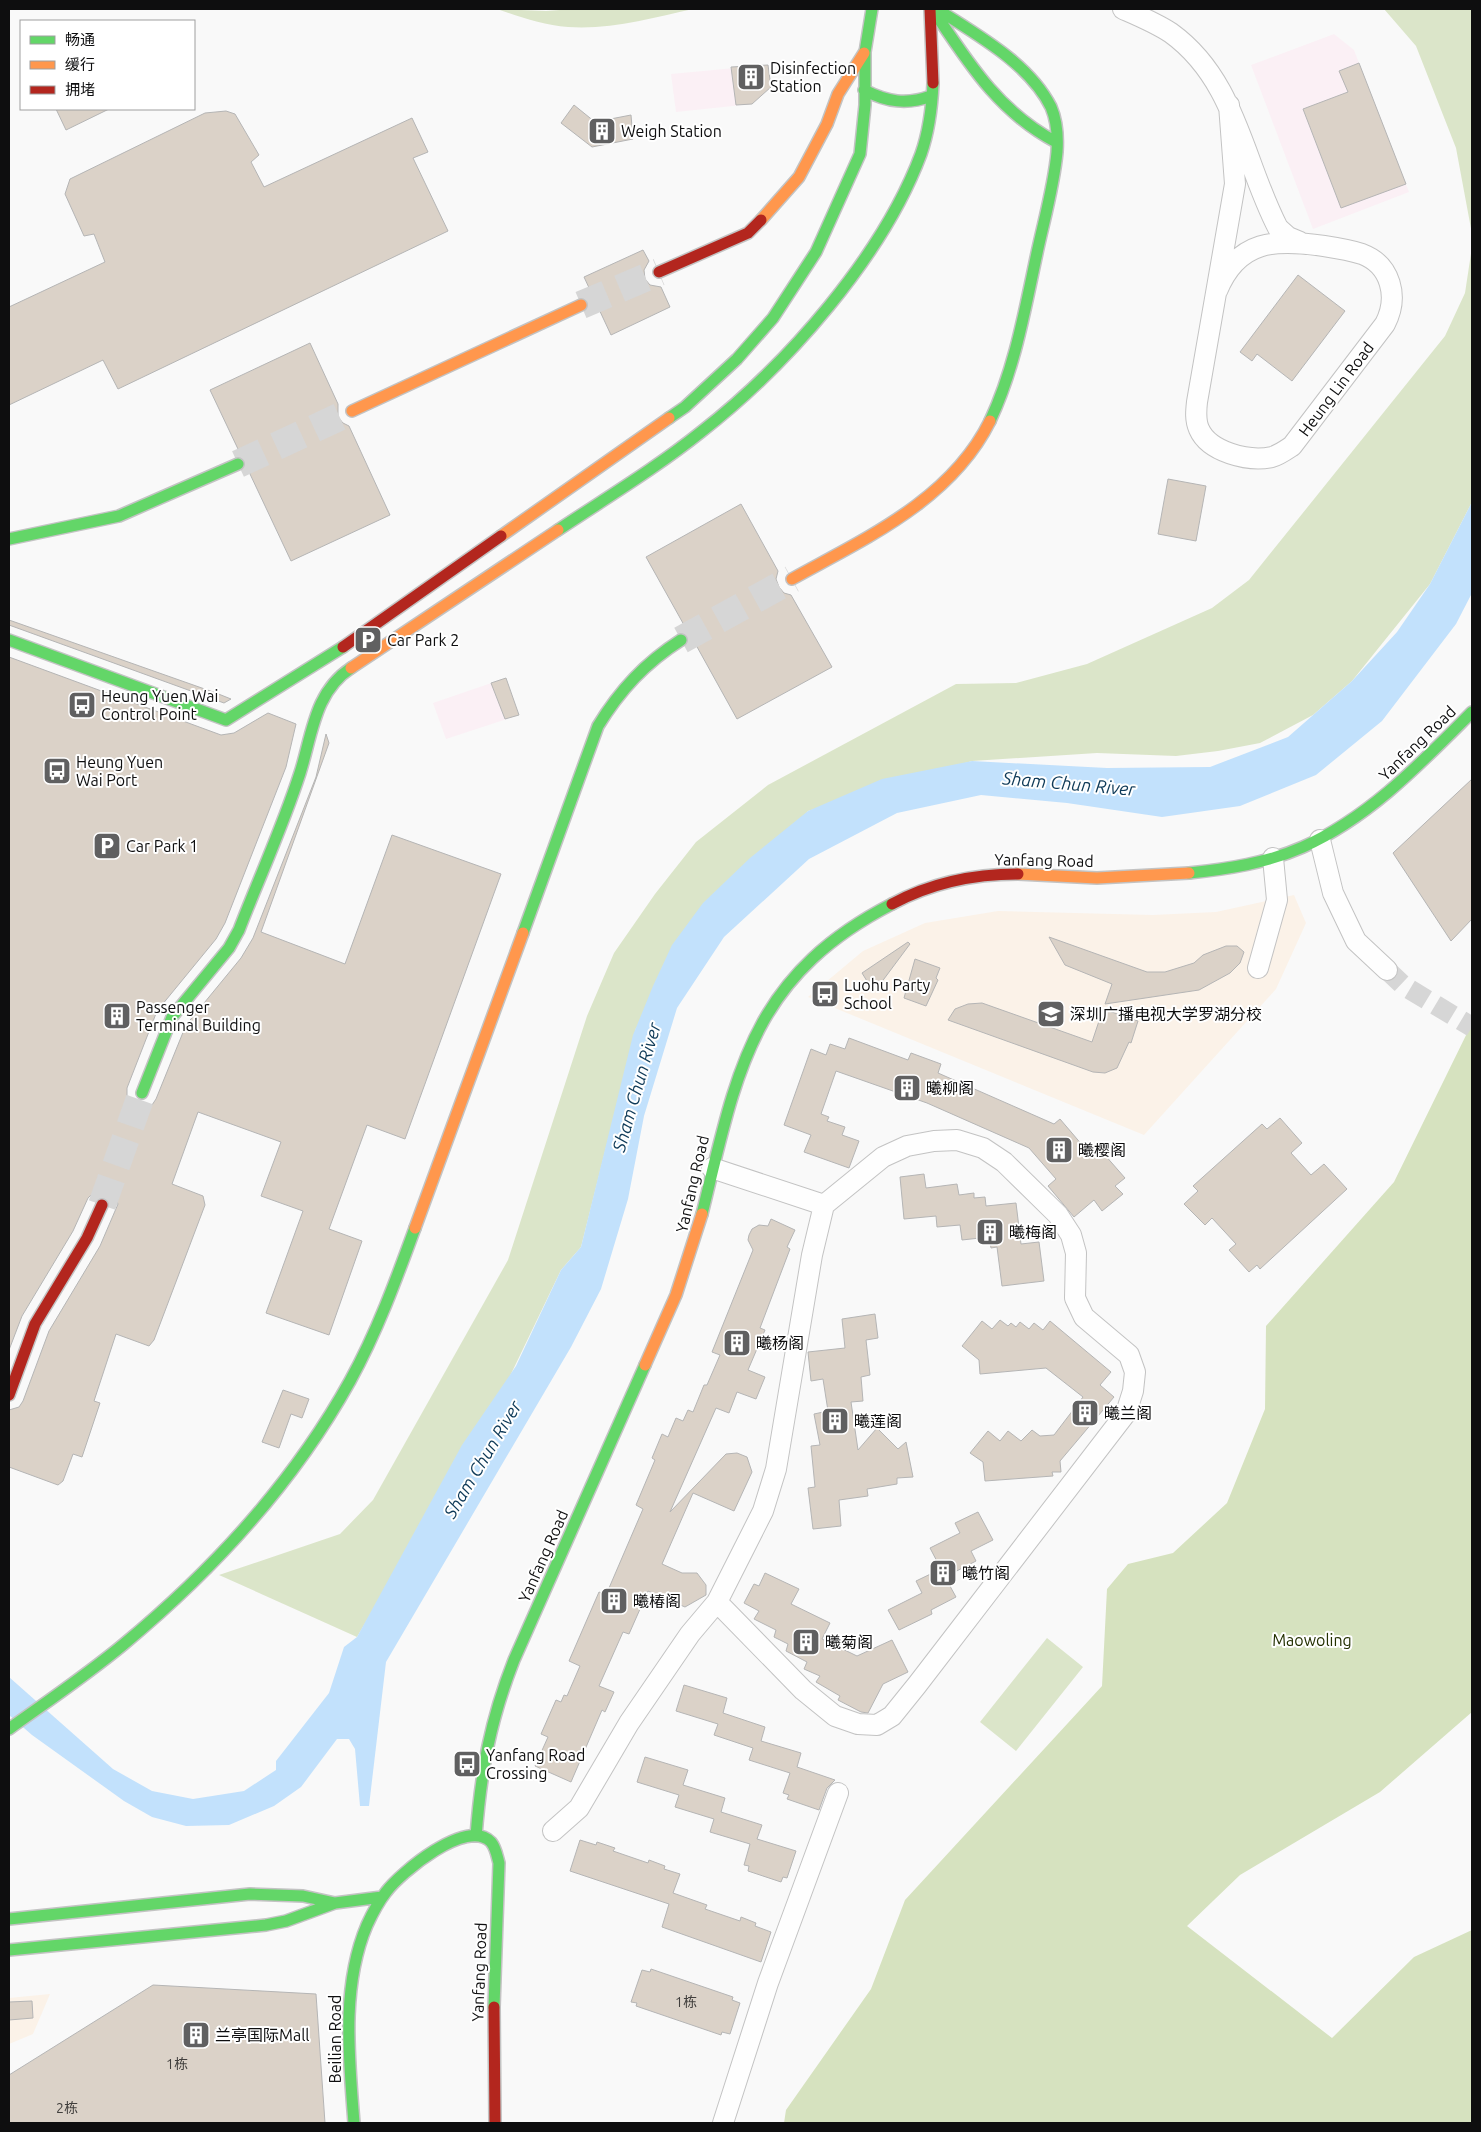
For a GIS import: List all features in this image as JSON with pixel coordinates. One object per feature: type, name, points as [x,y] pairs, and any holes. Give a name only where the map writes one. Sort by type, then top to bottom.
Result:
[{"type":"main road","points":[[9,640],[226,720],[247,705],[302,675],[357,638],[401,605],[677,412],[737,359],[773,318],[816,252],[842,198],[860,154],[865,52],[872,9]]},
{"type":"main road","points":[[142,1093],[172,1017],[229,948],[239,930],[301,771],[305,746],[330,688],[342,674],[701,432],[759,381],[795,342],[848,278],[897,208],[922,152],[934,68],[931,9]]},
{"type":"main road","points":[[931,9],[965,56],[1011,113],[1031,128],[1056,142]]},
{"type":"main road","points":[[792,579],[878,531],[909,511],[958,469],[974,448],[990,421],[1011,367],[1054,176],[1055,121],[1051,108],[1038,88],[985,41],[937,9]]},
{"type":"main road","points":[[659,272],[748,233],[769,214],[799,177],[827,124],[838,94],[865,52]]},
{"type":"main road","points":[[864,90],[886,101],[900,103],[921,101],[931,96]]},
{"type":"main road","points":[[352,411],[581,305]]},
{"type":"main road","points":[[9,539],[119,516],[238,464]]},
{"type":"main road","points":[[9,1729],[123,1644],[183,1591],[232,1542],[268,1501],[330,1414],[380,1321],[598,726],[630,678],[654,656],[682,640]]},
{"type":"main road","name":"Yanfang Road","points":[[495,2123],[494,2010],[499,1879],[494,1847],[488,1839],[476,1836],[479,1786],[494,1713],[514,1660],[676,1295],[696,1238],[735,1078],[753,1037],[777,998],[809,959],[844,932],[898,900],[935,885],[991,874],[1097,878],[1226,868],[1273,858],[1320,840],[1360,816],[1396,788],[1472,712]]},
{"type":"main road","points":[[9,1395],[36,1324],[87,1238],[102,1205]]},
{"type":"main road","name":"Beilian Road","points":[[354,2123],[349,2030],[351,1985],[365,1927],[382,1897],[406,1869],[440,1846],[460,1838],[476,1836]]},
{"type":"main road","points":[[9,1919],[250,1894],[303,1896],[335,1903]]},
{"type":"main road","points":[[9,1950],[266,1925],[286,1921],[335,1903],[382,1897]]},
{"type":"street","name":"Heung Lin Road","points":[[1123,9],[1154,23],[1182,42],[1206,67],[1230,105],[1278,228],[1288,237],[1302,243]]},
{"type":"street","name":"Heung Lin Road","points":[[1217,291],[1229,268],[1250,250],[1273,242],[1302,243],[1350,250],[1372,259],[1385,271],[1390,281],[1392,302],[1390,314],[1385,324],[1300,438],[1292,446],[1273,457],[1253,458],[1222,450],[1204,438],[1197,423],[1197,402],[1235,184],[1230,105]]},
{"type":"street","points":[[1320,840],[1333,892],[1356,942],[1387,970]]},
{"type":"street","points":[[1258,968],[1277,900],[1273,858]]},
{"type":"street","points":[[553,1831],[579,1808],[629,1723],[690,1634],[718,1602],[763,1511],[776,1469],[812,1255],[824,1204],[883,1157],[907,1146],[957,1140],[983,1148],[1004,1162],[1058,1216],[1071,1235],[1076,1253],[1075,1298],[1084,1316],[1129,1355],[1135,1372],[1133,1391],[1126,1413],[911,1693],[892,1716],[877,1725],[858,1724],[835,1716],[804,1690],[718,1602]]},
{"type":"street","points":[[712,1168],[824,1204]]},
{"type":"street","points":[[723,2123],[768,1983],[838,1794]]},
{"type":"shaded area","points":[[1334,34],[1354,50],[1409,192],[1313,229],[1251,65]]},
{"type":"shaded area","points":[[768,65],[771,87],[752,104],[676,112],[671,74]]},
{"type":"shaded area","points":[[506,678],[519,715],[446,739],[433,703]]},
{"type":"shaded area","name":"深圳广播电视大学罗湖分校","points":[[1294,895],[1306,923],[1276,989],[1144,1135],[808,997],[863,951],[925,923],[998,911],[1153,915],[1216,912]]},
{"type":"shaded area","points":[[50,1994],[33,2034],[9,2044],[9,1998]]},
{"type":"green space","points":[[497,9],[546,11],[574,9],[693,9],[615,25],[568,27],[523,18]]},
{"type":"green space","points":[[1384,9],[1472,9],[1472,234],[1456,148],[1416,46]]},
{"type":"green space","points":[[1472,247],[1472,502],[1430,584],[1352,681],[1313,715],[1260,743],[1176,756],[1097,753],[972,761],[808,811],[636,1028],[581,1247],[561,1270],[510,1376],[357,1637],[219,1575],[340,1534],[373,1500],[508,1260],[587,1016],[614,953],[655,894],[696,842],[768,785],[956,684],[1016,683],[1087,664],[1212,608],[1249,580],[1445,336],[1465,293]]},
{"type":"green space","name":"Maowoling","points":[[1472,1023],[1472,1712],[1380,1792],[1240,1875],[1187,1926],[1332,2038],[1414,1957],[1472,1930],[1472,2123],[784,2123],[786,2110],[871,1989],[905,1900],[1102,1686],[1107,1589],[1128,1564],[1173,1553],[1227,1503],[1265,1409],[1266,1326],[1394,1182]]},
{"type":"green space","points":[[1047,1638],[1083,1667],[1016,1751],[980,1722]]},
{"type":"water","name":"Sham Chun River","points":[[1472,502],[1472,593],[1456,624],[1382,721],[1316,775],[1240,806],[1162,817],[1067,803],[981,795],[897,813],[809,859],[724,937],[677,1008],[644,1116],[628,1199],[601,1289],[571,1347],[386,1662],[369,1806],[360,1806],[355,1749],[349,1739],[337,1739],[301,1787],[274,1806],[229,1825],[186,1826],[152,1817],[124,1801],[32,1735],[9,1715],[9,1677],[113,1769],[152,1791],[193,1799],[244,1791],[276,1770],[276,1761],[329,1693],[344,1647],[357,1637],[462,1445],[516,1366],[561,1270],[581,1247],[633,1035],[672,945],[703,903],[750,858],[808,811],[882,779],[972,761],[1107,768],[1210,767],[1288,737],[1352,681],[1397,632],[1430,584]]},
{"type":"building","points":[[1359,63],[1406,184],[1341,208],[1303,109],[1348,92],[1339,71]]},
{"type":"building","name":"Disinfection Station","points":[[768,65],[771,87],[752,104],[736,105],[731,67]]},
{"type":"building","name":"Weigh Station","points":[[574,105],[595,122],[631,115],[633,139],[592,147],[561,123]]},
{"type":"building","points":[[56,110],[107,110],[66,130]]},
{"type":"building","points":[[226,111],[235,114],[259,155],[251,162],[264,187],[412,118],[428,152],[413,158],[448,231],[118,389],[103,360],[9,405],[9,307],[105,262],[94,234],[84,236],[65,194],[70,179],[205,113]]},
{"type":"building","points":[[643,250],[649,261],[644,270],[645,279],[650,285],[661,287],[670,307],[611,335],[584,277]]},
{"type":"building","points":[[1298,275],[1345,311],[1292,381],[1257,354],[1252,361],[1240,352]]},
{"type":"building","points":[[310,343],[338,404],[338,417],[349,426],[390,515],[291,561],[250,474],[253,466],[252,457],[247,451],[238,449],[210,390]]},
{"type":"building","points":[[1168,479],[1206,486],[1196,541],[1158,534]]},
{"type":"building","points":[[741,504],[778,571],[776,579],[779,587],[784,593],[791,595],[832,667],[737,719],[696,645],[694,632],[684,625],[646,557]]},
{"type":"building","points":[[9,620],[231,699],[224,703],[9,625]]},
{"type":"building","name":"Passenger Terminal Building","points":[[9,657],[221,735],[234,733],[268,713],[296,724],[286,767],[225,923],[216,939],[157,1011],[127,1088],[127,1096],[130,1103],[136,1107],[145,1108],[152,1105],[186,1025],[241,958],[253,938],[316,777],[326,734],[329,743],[261,932],[345,964],[392,835],[501,874],[405,1139],[367,1125],[329,1229],[362,1241],[329,1335],[266,1313],[303,1211],[261,1196],[281,1142],[198,1112],[172,1184],[203,1196],[205,1205],[154,1340],[149,1346],[116,1334],[94,1401],[100,1403],[82,1457],[73,1454],[63,1481],[58,1485],[9,1467],[9,1410],[19,1407],[23,1401],[49,1331],[100,1246],[118,1204],[114,1196],[108,1191],[100,1190],[88,1198],[73,1231],[22,1316],[9,1350]]},
{"type":"building","points":[[506,678],[519,715],[505,719],[491,683]]},
{"type":"building","points":[[1472,779],[1472,919],[1451,941],[1393,853]]},
{"type":"building","points":[[1049,937],[1147,972],[1165,972],[1194,963],[1203,955],[1226,946],[1237,946],[1244,952],[1240,963],[1230,973],[1199,990],[1105,1004],[1112,984],[1065,965]]},
{"type":"building","points":[[908,942],[910,944],[878,987],[870,986],[862,973]]},
{"type":"building","points":[[915,959],[940,968],[936,978],[938,980],[926,1006],[904,998]]},
{"type":"building","points":[[982,1003],[1092,1042],[1103,1009],[1138,1021],[1131,1043],[1129,1042],[1117,1068],[1105,1073],[1093,1072],[948,1020],[955,1009],[968,1004]]},
{"type":"building","points":[[849,1038],[908,1060],[911,1053],[941,1064],[938,1073],[1054,1124],[1060,1119],[1089,1153],[1097,1146],[1125,1178],[1115,1186],[1123,1194],[1102,1211],[1094,1200],[1074,1217],[1048,1186],[1056,1179],[1029,1148],[927,1103],[836,1071],[821,1114],[829,1117],[827,1121],[845,1127],[842,1135],[859,1141],[849,1168],[804,1152],[811,1135],[784,1125],[811,1049],[826,1055],[830,1044],[845,1049]]},
{"type":"building","points":[[1280,1118],[1302,1143],[1291,1153],[1311,1175],[1324,1164],[1347,1189],[1260,1269],[1257,1265],[1249,1272],[1229,1250],[1236,1244],[1212,1218],[1205,1225],[1184,1204],[1198,1191],[1193,1186],[1262,1124],[1267,1129]]},
{"type":"building","name":"曦梅阁","points":[[924,1174],[926,1188],[957,1184],[959,1195],[974,1193],[974,1198],[985,1197],[986,1206],[1016,1203],[1021,1244],[1039,1242],[1044,1281],[1002,1286],[997,1247],[991,1248],[989,1237],[962,1240],[960,1225],[937,1227],[936,1216],[904,1219],[900,1177]]},
{"type":"building","name":"曦椿阁","points":[[771,1219],[795,1230],[787,1247],[790,1249],[760,1328],[765,1330],[748,1370],[765,1377],[756,1399],[737,1392],[729,1413],[716,1408],[670,1512],[726,1454],[737,1453],[747,1457],[752,1472],[734,1511],[693,1493],[662,1564],[682,1573],[697,1573],[706,1585],[706,1595],[685,1607],[648,1591],[629,1634],[623,1632],[599,1686],[614,1692],[605,1712],[602,1710],[571,1782],[535,1766],[548,1737],[541,1734],[556,1700],[561,1702],[564,1695],[567,1696],[580,1666],[569,1661],[599,1592],[606,1595],[643,1509],[636,1505],[655,1460],[652,1458],[662,1434],[668,1437],[676,1418],[683,1421],[688,1410],[693,1412],[704,1385],[707,1385],[720,1355],[712,1352],[753,1250],[748,1240],[749,1235],[752,1229],[759,1225],[768,1226]]},
{"type":"building","name":"曦莲阁","points":[[875,1314],[878,1338],[866,1340],[870,1375],[861,1377],[863,1401],[851,1402],[858,1450],[877,1428],[898,1449],[906,1442],[913,1477],[897,1478],[897,1484],[867,1489],[868,1496],[839,1500],[841,1526],[813,1529],[808,1488],[815,1487],[811,1446],[820,1445],[814,1414],[828,1411],[823,1379],[811,1381],[808,1352],[845,1348],[842,1319]]},
{"type":"building","name":"曦兰阁","points":[[1000,1320],[1008,1326],[1011,1323],[1016,1327],[1020,1322],[1029,1329],[1034,1323],[1043,1330],[1050,1321],[1111,1372],[1100,1385],[1114,1397],[1060,1461],[1061,1472],[1052,1472],[1053,1476],[985,1481],[983,1462],[970,1453],[988,1431],[1000,1441],[1008,1431],[1021,1441],[1032,1430],[1040,1436],[1054,1435],[1083,1397],[1046,1368],[980,1374],[979,1360],[962,1346],[982,1321],[992,1329]]},
{"type":"building","points":[[283,1390],[309,1399],[302,1418],[291,1414],[279,1448],[262,1442]]},
{"type":"building","name":"曦竹阁","points":[[978,1512],[993,1540],[971,1551],[976,1561],[945,1577],[956,1597],[931,1610],[932,1614],[899,1630],[888,1610],[922,1593],[916,1581],[941,1569],[930,1548],[960,1533],[955,1523]]},
{"type":"building","name":"曦菊阁","points":[[765,1573],[799,1589],[791,1604],[830,1623],[822,1639],[857,1656],[892,1640],[908,1672],[883,1684],[868,1713],[861,1712],[838,1700],[840,1696],[816,1682],[820,1676],[804,1669],[807,1662],[786,1651],[788,1644],[774,1637],[776,1630],[754,1619],[759,1611],[744,1603],[754,1584],[759,1586]]},
{"type":"building","points":[[684,1685],[727,1698],[723,1713],[765,1727],[761,1741],[801,1753],[797,1767],[835,1780],[827,1788],[819,1810],[787,1799],[789,1795],[783,1793],[790,1773],[749,1760],[753,1748],[714,1735],[718,1724],[676,1711]]},
{"type":"building","points":[[645,1757],[688,1770],[683,1785],[725,1798],[721,1812],[762,1825],[757,1839],[796,1851],[787,1878],[783,1877],[781,1882],[748,1871],[749,1866],[744,1865],[750,1844],[710,1832],[714,1819],[675,1807],[679,1795],[637,1782]]},
{"type":"building","points":[[580,1840],[596,1845],[597,1842],[615,1848],[613,1851],[648,1863],[649,1860],[665,1866],[664,1869],[680,1874],[673,1893],[707,1905],[705,1909],[740,1921],[741,1917],[756,1923],[755,1926],[771,1932],[761,1962],[662,1927],[669,1904],[570,1871]]},
{"type":"building","points":[[651,1969],[733,1997],[732,2000],[740,2003],[730,2034],[722,2032],[721,2035],[636,2006],[637,2003],[631,2002],[642,1970],[650,1972]]},
{"type":"building","name":"兰亭国际Mall","points":[[153,1985],[316,1994],[325,2123],[9,2123],[9,2075]]},
{"type":"building","points":[[32,2001],[33,2018],[9,2020],[9,2002]]},
{"type":"tunnel","points":[[581,305],[659,272]]},
{"type":"tunnel","points":[[238,464],[352,411]]},
{"type":"tunnel","points":[[681,640],[792,579]]},
{"type":"tunnel","points":[[1387,970],[1404,986],[1472,1027]]},
{"type":"tunnel","points":[[102,1205],[142,1093]]},
{"type":"traffic: fast","points":[[669,418],[685,407],[737,359],[773,318],[816,252],[860,154],[865,105],[865,52],[872,9]]},
{"type":"traffic: fast","points":[[937,9],[1001,51],[1030,77],[1051,107],[1057,129],[1054,177],[1023,317],[1013,359],[990,421]]},
{"type":"traffic: fast","points":[[937,16],[975,71],[1003,103],[1036,130],[1056,142]]},
{"type":"traffic: fast","points":[[558,530],[649,470],[734,405],[766,375],[829,306],[883,231],[904,192],[921,154],[926,137],[933,83]]},
{"type":"traffic: fast","points":[[864,90],[889,100],[897,101],[914,101],[931,96]]},
{"type":"traffic: fast","points":[[9,539],[119,516],[238,464]]},
{"type":"traffic: fast","points":[[9,640],[226,720],[343,647]]},
{"type":"traffic: fast","points":[[523,933],[598,726],[634,678],[656,658],[681,640]]},
{"type":"traffic: fast","points":[[142,1093],[172,1017],[229,948],[239,930],[279,832],[300,773],[316,716],[329,689],[351,668]]},
{"type":"traffic: fast","points":[[1189,873],[1261,861],[1289,853],[1327,835],[1372,805],[1394,787],[1472,712]]},
{"type":"traffic: fast","points":[[702,1214],[726,1116],[740,1073],[757,1034],[779,997],[807,963],[845,932],[892,904]]},
{"type":"traffic: fast","points":[[9,1729],[96,1666],[157,1616],[220,1555],[277,1489],[304,1454],[350,1381],[386,1306],[415,1228]]},
{"type":"traffic: fast","points":[[476,1836],[488,1746],[506,1682],[514,1660],[645,1365]]},
{"type":"traffic: fast","points":[[354,2123],[349,2048],[350,1997],[353,1973],[367,1925],[383,1896],[405,1873],[435,1850],[466,1837],[480,1836],[491,1842],[499,1863],[494,2007]]},
{"type":"traffic: fast","points":[[9,1919],[250,1894],[303,1896],[335,1903]]},
{"type":"traffic: fast","points":[[9,1950],[266,1925],[286,1921],[335,1903],[382,1897]]},
{"type":"traffic: slow","points":[[761,220],[799,177],[827,124],[838,94],[864,53]]},
{"type":"traffic: slow","points":[[352,411],[581,305]]},
{"type":"traffic: slow","points":[[501,536],[669,418]]},
{"type":"traffic: slow","points":[[792,579],[877,532],[930,495],[953,473],[973,449],[990,421]]},
{"type":"traffic: slow","points":[[351,668],[558,530]]},
{"type":"traffic: slow","points":[[1018,874],[1097,878],[1189,873]]},
{"type":"traffic: slow","points":[[415,1228],[523,933]]},
{"type":"traffic: slow","points":[[645,1365],[676,1295],[702,1214]]},
{"type":"traffic: jam","points":[[930,9],[933,83]]},
{"type":"traffic: jam","points":[[659,272],[748,233],[761,220]]},
{"type":"traffic: jam","points":[[343,647],[501,536]]},
{"type":"traffic: jam","points":[[892,904],[922,890],[953,881],[1002,874],[1018,874]]},
{"type":"traffic: jam","points":[[9,1395],[35,1324],[87,1238],[102,1205]]},
{"type":"traffic: jam","points":[[494,2007],[495,2123]]},
{"type":"place","name":"Disinfection Station","points":[[751,77]]},
{"type":"place","name":"Weigh Station","points":[[602,131]]},
{"type":"place","name":"Car Park 2","points":[[368,640]]},
{"type":"place","name":"Heung Yuen Wai Control Point","points":[[82,705]]},
{"type":"place","name":"Heung Yuen Wai Port","points":[[57,771]]},
{"type":"place","name":"Car Park 1","points":[[107,846]]},
{"type":"place","name":"Luohu Party School","points":[[825,994]]},
{"type":"place","name":"深圳广播电视大学罗湖分校","points":[[1051,1014]]},
{"type":"place","name":"Passenger Terminal Building","points":[[117,1016]]},
{"type":"place","name":"曦柳阁","points":[[907,1088]]},
{"type":"place","name":"曦樱阁","points":[[1059,1150]]},
{"type":"place","name":"曦梅阁","points":[[990,1232]]},
{"type":"place","name":"曦杨阁","points":[[737,1343]]},
{"type":"place","name":"曦兰阁","points":[[1085,1413]]},
{"type":"place","name":"曦莲阁","points":[[835,1421]]},
{"type":"place","name":"曦竹阁","points":[[943,1573]]},
{"type":"place","name":"曦椿阁","points":[[614,1601]]},
{"type":"place","name":"曦菊阁","points":[[806,1642]]},
{"type":"place","name":"Yanfang Road Crossing","points":[[467,1764]]},
{"type":"place","name":"兰亭国际Mall","points":[[196,2035]]}]
